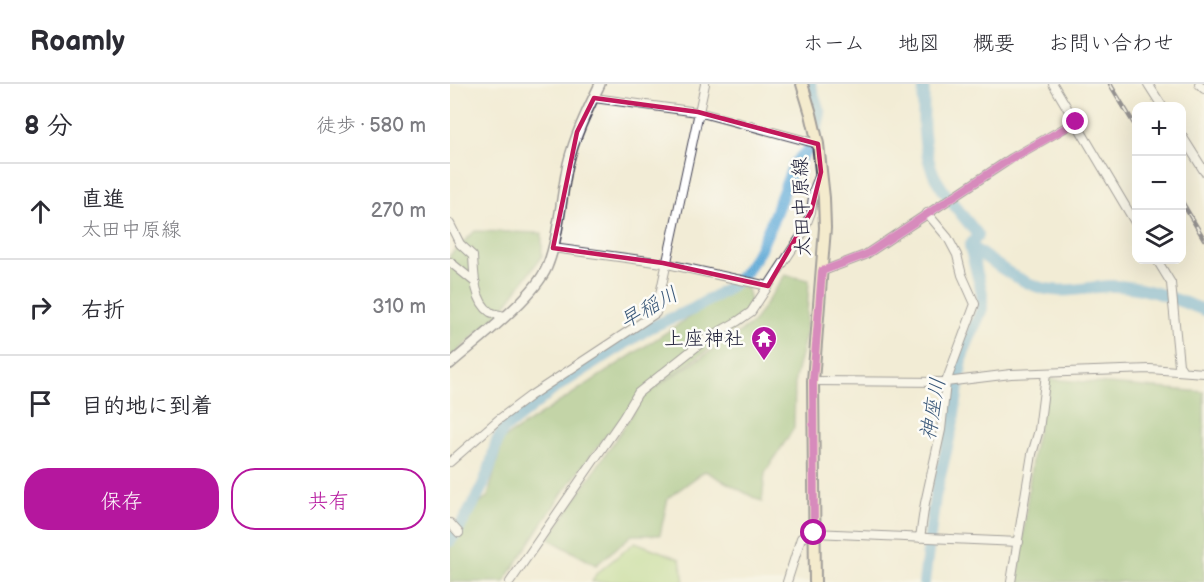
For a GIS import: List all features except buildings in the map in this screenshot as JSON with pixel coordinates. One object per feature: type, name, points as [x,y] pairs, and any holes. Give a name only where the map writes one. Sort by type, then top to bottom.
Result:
[{"type":"main road","name":"太田中原線","points":[[802,84],[818,144],[825,228],[813,381],[815,582]]},
{"type":"street","points":[[450,364],[505,316],[540,279],[546,268],[553,248],[568,164],[577,132],[600,84]]},
{"type":"street","points":[[450,462],[498,420],[530,396],[656,313],[705,84]]},
{"type":"street","points":[[1053,84],[1132,217]]},
{"type":"street","points":[[1148,84],[1159,102]]},
{"type":"street","points":[[1199,84],[1204,89]]},
{"type":"street","points":[[594,98],[698,112],[818,144]]},
{"type":"street","points":[[822,271],[865,255],[1012,158],[1076,122]]},
{"type":"street","points":[[1186,142],[1204,171]]},
{"type":"street","points":[[510,582],[623,418],[633,398],[699,345],[751,312],[803,233],[811,212],[814,189],[821,172]]},
{"type":"street","points":[[920,538],[941,430],[946,382],[975,304],[962,275],[957,255],[948,238],[927,213]]},
{"type":"street","points":[[450,224],[460,244],[473,256],[476,283],[482,301],[490,312],[505,316]]},
{"type":"street","points":[[553,248],[666,264],[768,286]]},
{"type":"street","points":[[450,262],[476,283]]},
{"type":"street","points":[[1160,264],[1171,282],[1179,365],[1183,371]]},
{"type":"street","points":[[813,381],[946,382],[1011,374],[1150,369],[1204,373]]},
{"type":"street","points":[[1011,582],[1032,454],[1040,430],[1046,374]]},
{"type":"street","points":[[450,524],[459,533]]},
{"type":"street","points":[[787,582],[801,538],[814,533],[1019,542]]},
{"type":"highlighted area","points":[[594,98],[698,112],[818,144],[821,172],[811,212],[768,286],[663,263],[553,248],[577,132]]},
{"type":"green space","points":[[475,231],[542,233],[542,256],[502,310],[450,358],[450,255]]},
{"type":"green space","points":[[785,275],[809,280],[806,334],[795,379],[794,428],[765,473],[762,502],[705,471],[668,498],[660,535],[632,535],[596,565],[549,539],[643,398],[605,437],[563,492],[504,582],[450,582],[450,532],[488,496],[503,439],[690,317],[729,283],[747,288],[750,301],[739,327],[649,392],[752,324]]},
{"type":"green space","points":[[1049,379],[1204,392],[1204,582],[1018,582],[1033,451]]},
{"type":"green space","points":[[635,542],[680,559],[684,582],[592,582],[596,574]]},
{"type":"waterway","name":"早稲川","points":[[450,541],[467,516],[481,488],[503,430],[555,388],[651,327],[693,309],[727,289],[744,274],[759,251],[794,164],[813,145],[820,114],[810,84]]},
{"type":"waterway","points":[[924,84],[924,130],[930,164],[943,190],[978,235],[970,246]]},
{"type":"waterway","points":[[970,246],[1008,272],[1042,288],[1071,290],[1122,286],[1158,294],[1204,310]]},
{"type":"waterway","name":"神座川","points":[[924,582],[935,497],[953,422],[963,353],[982,309],[982,293],[970,246]]},
{"type":"railway","points":[[1110,84],[1132,120]]},
{"type":"railway","points":[[1186,209],[1204,239]]},
{"type":"place","name":"上座神社","points":[[764,362]]},
{"type":"route","points":[[814,533],[813,381],[822,271],[865,255],[1012,158],[1076,122]]}]
